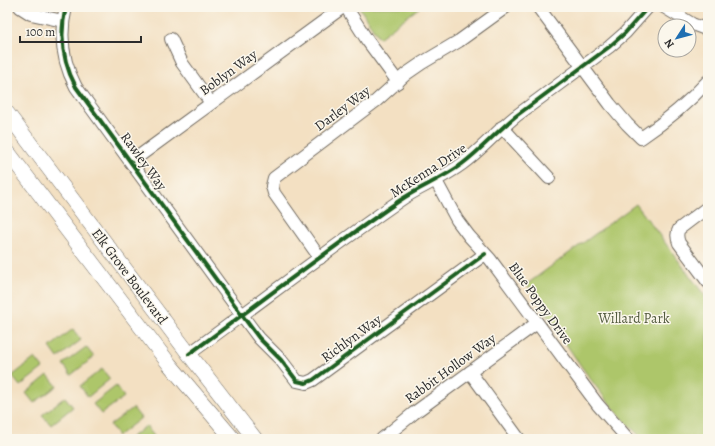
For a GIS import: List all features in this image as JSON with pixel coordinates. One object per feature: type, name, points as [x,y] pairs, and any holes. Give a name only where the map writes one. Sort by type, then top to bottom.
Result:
[{"type":"main road","name":"Elk Grove Boulevard","points":[[7,113],[255,439]]},
{"type":"main road","name":"Elk Grove Boulevard","points":[[7,151],[170,365],[233,439]]},
{"type":"street","points":[[20,7],[31,14],[63,21]]},
{"type":"street","name":"Rawley Way","points":[[66,7],[63,21],[63,55],[69,74],[76,87],[242,315]]},
{"type":"street","name":"Boblyn Way","points":[[131,162],[343,7]]},
{"type":"street","points":[[346,7],[367,40],[398,82]]},
{"type":"street","name":"Darley Way","points":[[320,258],[274,193],[272,186],[274,178],[376,101],[422,63],[454,44],[506,7]]},
{"type":"street","points":[[538,7],[610,104],[641,138],[656,128],[708,81]]},
{"type":"street","name":"McKenna Drive","points":[[189,354],[400,200],[450,173],[467,160],[502,127],[609,47],[625,33],[648,7]]},
{"type":"street","points":[[664,7],[692,24],[708,30]]},
{"type":"street","points":[[171,39],[182,63],[211,103]]},
{"type":"street","points":[[502,127],[549,178]]},
{"type":"street","name":"Blue Poppy Drive","points":[[436,181],[457,220],[485,254],[598,405],[628,439]]},
{"type":"street","points":[[708,208],[679,229],[677,238],[679,243],[708,282]]},
{"type":"street","name":"Richlyn Way","points":[[242,315],[259,338],[281,360],[295,379],[299,382],[306,382],[313,380],[485,254]]},
{"type":"street","name":"Rabbit Hollow Way","points":[[382,439],[414,413],[537,323]]},
{"type":"street","points":[[470,372],[519,439]]},
{"type":"green space","points":[[359,7],[420,7],[379,38]]},
{"type":"green space","name":"Willard Park","points":[[636,204],[708,300],[708,439],[643,439],[610,404],[580,365],[527,284]]},
{"type":"green space","points":[[73,329],[81,340],[58,358],[50,347]]},
{"type":"green space","points":[[86,347],[94,357],[71,375],[63,364]]},
{"type":"green space","points":[[35,358],[43,368],[20,386],[12,376]]},
{"type":"green space","points":[[102,369],[110,379],[88,397],[80,386]]},
{"type":"green space","points":[[48,375],[57,386],[34,403],[26,393]]},
{"type":"green space","points":[[116,386],[124,397],[101,414],[93,404]]},
{"type":"green space","points":[[65,397],[73,407],[51,425],[42,415]]},
{"type":"green space","points":[[133,408],[141,418],[118,436],[110,425]]},
{"type":"green space","points":[[146,426],[154,436],[151,439],[129,439]]},
{"type":"cycle path","points":[[66,7],[62,38],[63,48],[71,77],[76,87],[259,338],[281,360],[297,381],[306,383],[313,380],[485,254]]},
{"type":"cycle path","points":[[189,354],[320,257],[399,201],[462,164],[516,116],[609,47],[625,33],[648,7]]}]
